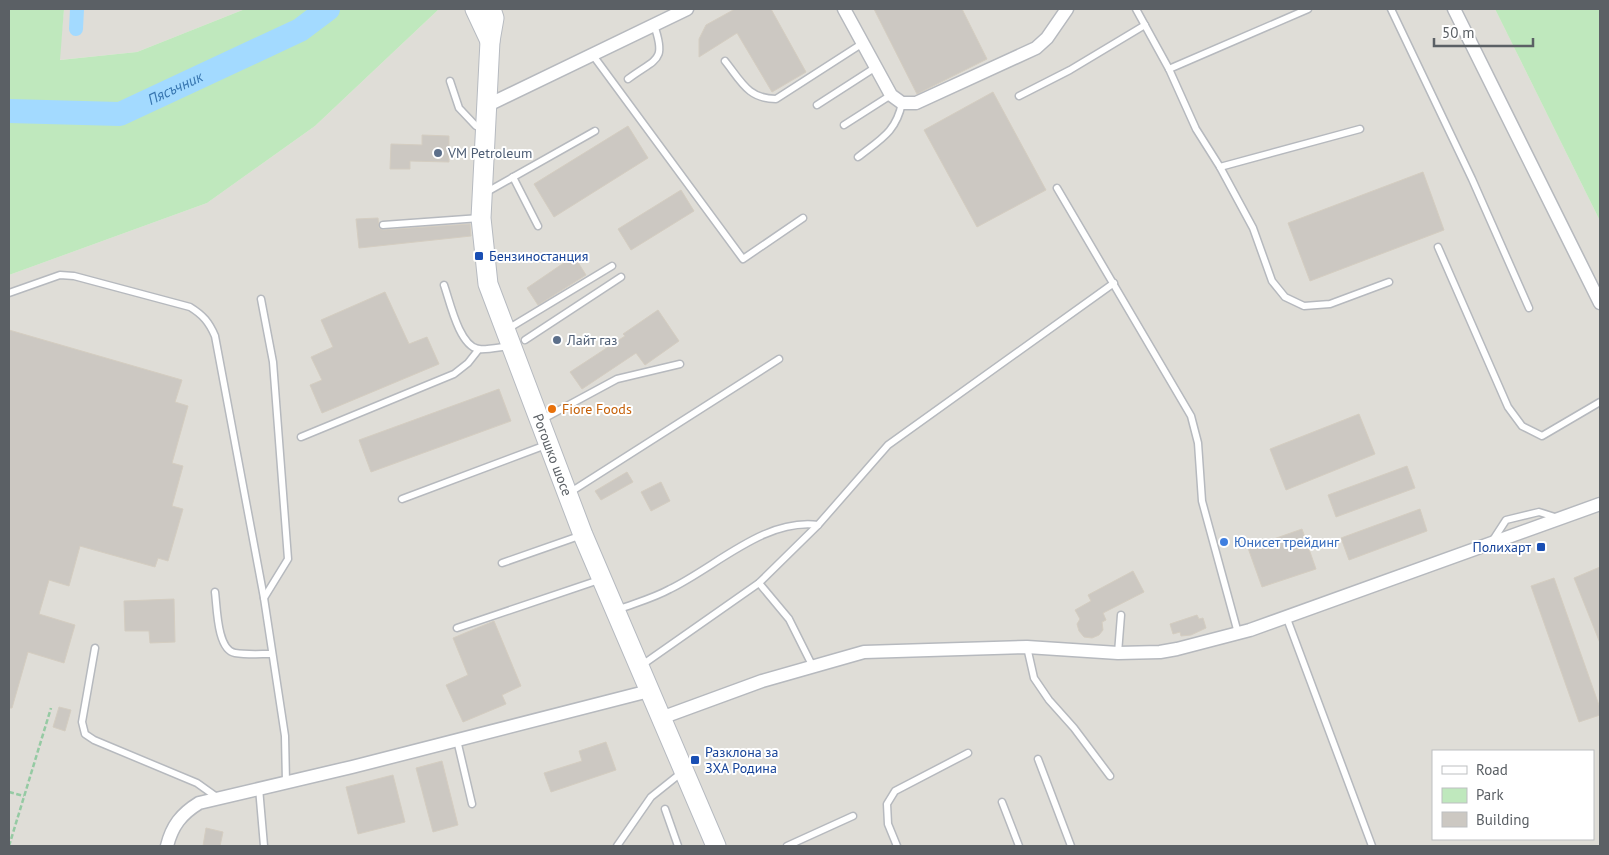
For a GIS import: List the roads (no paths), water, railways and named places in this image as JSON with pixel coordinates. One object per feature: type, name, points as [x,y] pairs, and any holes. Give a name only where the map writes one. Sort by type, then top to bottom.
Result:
[{"type":"main road","name":"Рогошко шосе","points":[[474,9],[490,41]]},
{"type":"main road","name":"Рогошко шосе","points":[[491,9],[494,18],[490,41],[481,218],[488,284],[514,339],[540,420],[583,535],[716,846]]},
{"type":"street","points":[[488,105],[687,9]]},
{"type":"street","points":[[844,9],[891,94],[902,102],[916,103],[1036,48],[1052,32],[1067,9]]},
{"type":"street","points":[[1454,9],[1600,303]]},
{"type":"street","points":[[661,718],[762,681],[864,652],[1027,648],[1118,653],[1160,652],[1238,633],[1600,504]]},
{"type":"street","points":[[166,846],[174,826],[185,812],[199,803],[649,691]]},
{"type":"lane","points":[[1136,9],[1169,69],[1196,128],[1220,167],[1253,228],[1272,282],[1285,297],[1304,306],[1330,304],[1389,282]]},
{"type":"lane","points":[[1169,69],[1308,9]]},
{"type":"lane","points":[[1391,9],[1472,178],[1529,308]]},
{"type":"lane","points":[[628,80],[659,56],[661,46],[654,25]]},
{"type":"lane","points":[[1019,96],[1070,70],[1145,25]]},
{"type":"lane","points":[[725,61],[749,92],[762,99],[776,99],[863,43]]},
{"type":"lane","points":[[592,54],[743,259],[803,218]]},
{"type":"lane","points":[[817,105],[876,67]]},
{"type":"lane","points":[[450,81],[459,108],[476,126]]},
{"type":"lane","points":[[844,125],[891,94]]},
{"type":"lane","points":[[858,157],[890,132],[899,118],[902,102]]},
{"type":"lane","points":[[1220,167],[1360,129]]},
{"type":"lane","points":[[482,194],[595,131]]},
{"type":"lane","points":[[514,177],[538,226]]},
{"type":"lane","points":[[1056,188],[1191,416],[1195,428],[1202,501],[1238,633]]},
{"type":"lane","points":[[383,225],[481,218]]},
{"type":"lane","points":[[1438,247],[1508,407],[1522,426],[1542,436],[1600,402]]},
{"type":"lane","points":[[514,339],[612,266]]},
{"type":"lane","points":[[9,293],[60,275],[74,276],[190,307],[202,314],[215,336],[264,598],[285,736],[286,782]]},
{"type":"lane","points":[[301,437],[454,374],[468,363],[479,349],[514,339],[621,277]]},
{"type":"lane","points":[[639,667],[759,583],[818,525],[888,445],[1114,284]]},
{"type":"lane","points":[[444,285],[460,330],[469,345],[479,349]]},
{"type":"lane","points":[[261,299],[273,362],[288,560],[264,598]]},
{"type":"lane","points":[[568,494],[779,359]]},
{"type":"lane","points":[[540,420],[617,379],[680,364]]},
{"type":"lane","points":[[402,500],[549,444]]},
{"type":"lane","points":[[616,611],[669,590],[775,529],[797,523],[818,525]]},
{"type":"lane","points":[[502,563],[583,535]]},
{"type":"lane","points":[[457,628],[603,579]]},
{"type":"lane","points":[[759,583],[789,619],[813,667]]},
{"type":"lane","points":[[215,592],[222,640],[226,648],[233,653],[272,654]]},
{"type":"lane","points":[[1118,653],[1121,615]]},
{"type":"lane","points":[[1286,616],[1372,846]]},
{"type":"lane","points":[[95,648],[82,722],[85,734],[94,740],[197,783],[218,798]]},
{"type":"lane","points":[[1027,648],[1034,678],[1048,700],[1074,728],[1110,776]]},
{"type":"lane","points":[[457,740],[472,804]]},
{"type":"lane","points":[[897,846],[888,824],[887,804],[895,791],[968,752]]},
{"type":"lane","points":[[1038,759],[1071,846]]},
{"type":"lane","points":[[617,846],[651,797],[684,771]]},
{"type":"lane","points":[[259,788],[264,846]]},
{"type":"lane","points":[[1002,802],[1018,846]]},
{"type":"lane","points":[[665,809],[678,846]]},
{"type":"lane","points":[[787,846],[853,816]]},
{"type":"waterway","points":[[76,29],[77,9]]},
{"type":"waterway","name":"Пясъчник","points":[[9,111],[120,114],[300,30],[328,9]]},
{"type":"place","name":"VM Petroleum","points":[[438,153]]},
{"type":"place","name":"Бензиностанция","points":[[479,256]]},
{"type":"place","name":"Лайт газ","points":[[557,340]]},
{"type":"place","name":"Fiore Foods","points":[[552,409]]},
{"type":"place","name":"Юнисет трейдинг","points":[[1224,542]]},
{"type":"place","name":"Полихарт","points":[[1541,547]]},
{"type":"place","name":"Разклона за ЗХА Родина","points":[[695,760]]}]
